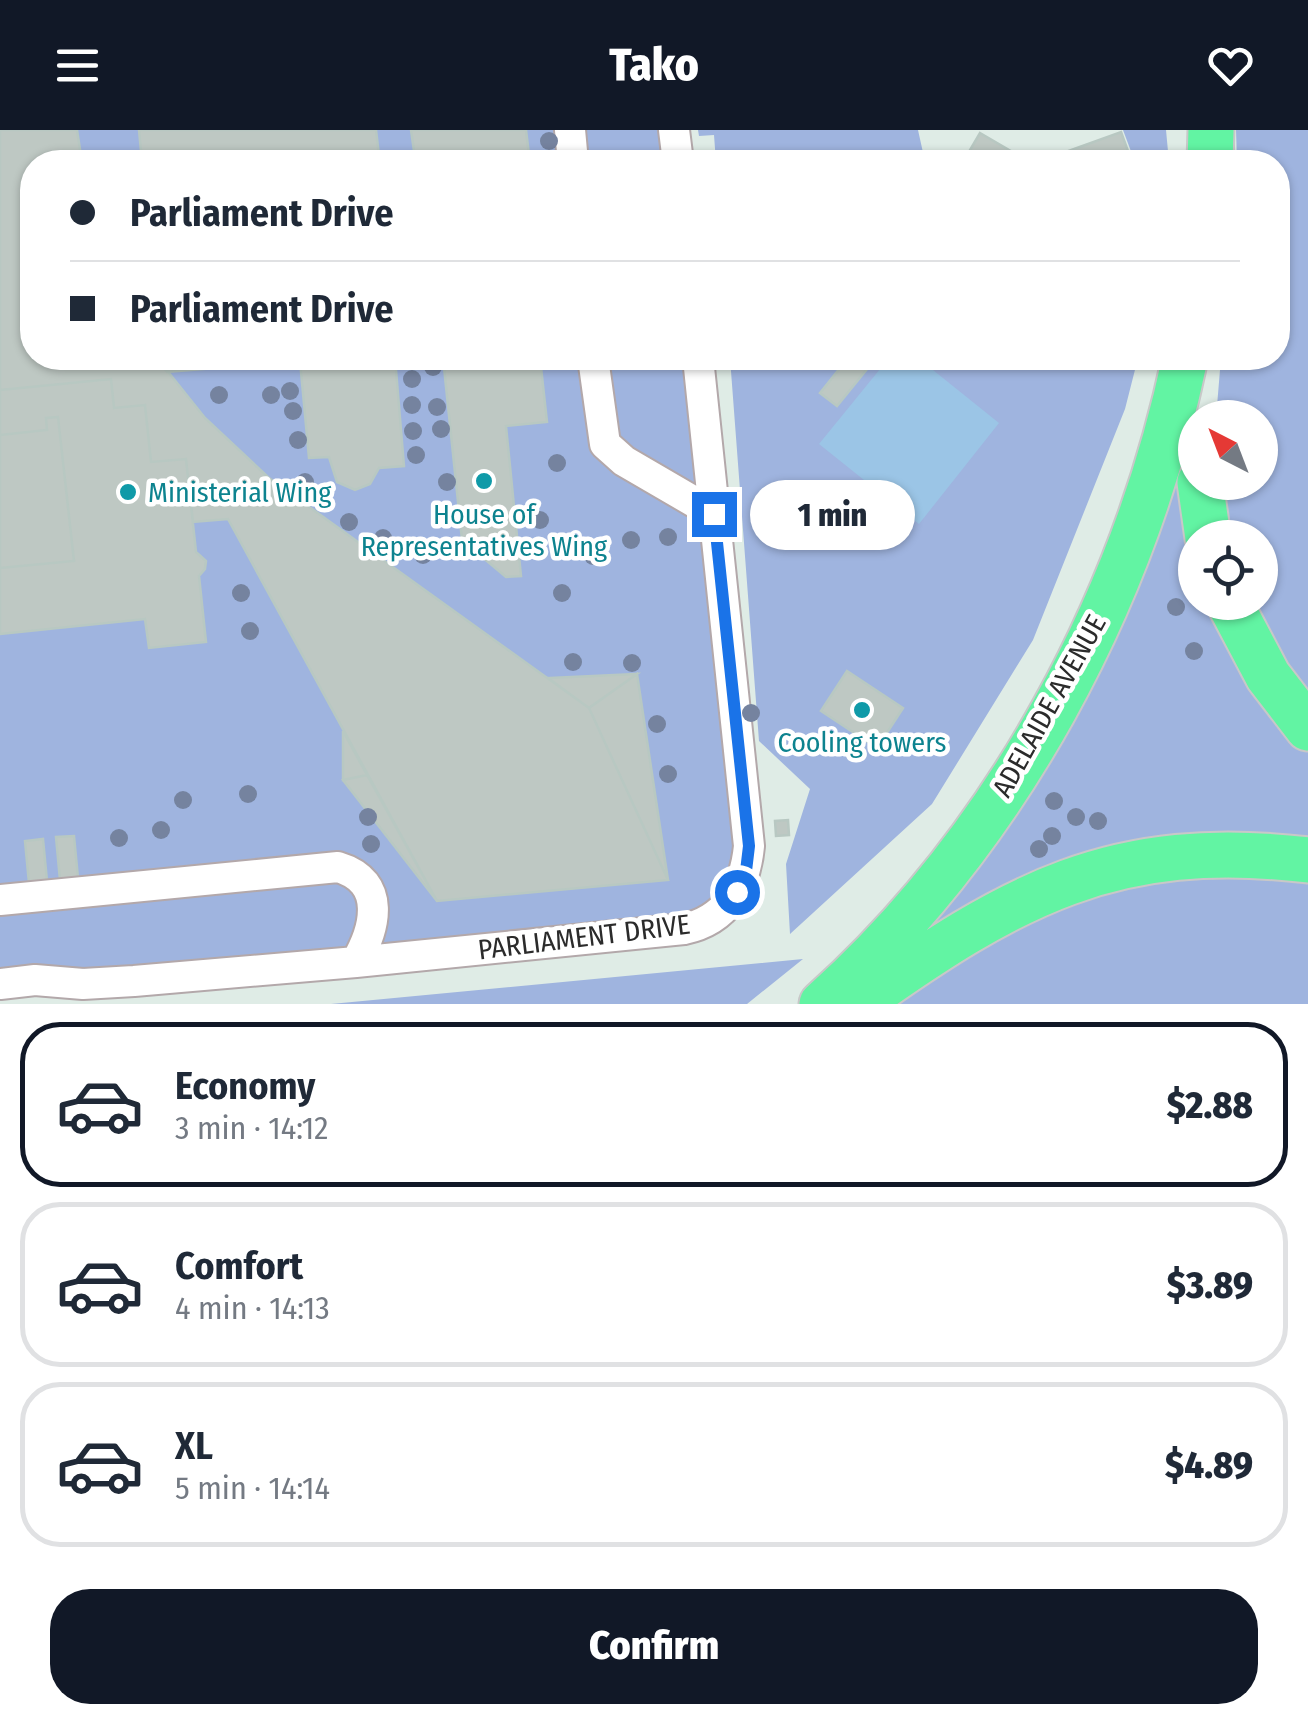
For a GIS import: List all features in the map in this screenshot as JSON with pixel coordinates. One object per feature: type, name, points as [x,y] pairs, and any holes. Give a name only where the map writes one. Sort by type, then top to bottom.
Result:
[{"type":"highway","name":"ADELAIDE AVENUE","points":[[822,1004],[892,934],[942,876],[1020,765],[1068,682],[1132,542],[1157,469],[1182,370]]},
{"type":"highway","points":[[1199,400],[1200,370]]},
{"type":"highway","points":[[1239,620],[1262,668],[1308,728]]},
{"type":"highway","points":[[858,1004],[970,927],[1071,880],[1142,861],[1198,855],[1308,860]]},
{"type":"street","points":[[595,370],[604,444],[624,461],[714,514]]},
{"type":"street","name":"PARLIAMENT DRIVE","points":[[0,984],[35,980],[79,994],[684,929],[709,920],[731,901],[746,871],[749,846],[699,370]]},
{"type":"street","points":[[0,900],[338,867],[361,881],[373,904],[372,928],[356,962]]},
{"type":"shaded area","points":[[0,130],[674,130],[676,150],[20,150],[20,370],[699,370],[749,846],[709,920],[0,984]]},
{"type":"shaded area","points":[[698,130],[918,130],[922,150],[715,150],[714,135],[699,136]]},
{"type":"shaded area","points":[[1123,130],[1166,130],[1168,150],[1130,150]]},
{"type":"shaded area","points":[[1236,130],[1308,130],[1308,694],[1280,663],[1261,620],[1278,620],[1278,520],[1228,520],[1226,500],[1278,500],[1278,400],[1218,400],[1220,370],[1290,370],[1290,150],[1237,150]]},
{"type":"shaded area","points":[[731,370],[1135,370],[1125,409],[1033,640],[932,804],[790,934],[786,864],[810,789],[759,741]]},
{"type":"shaded area","points":[[879,370],[933,370],[999,423],[919,524],[819,444]]},
{"type":"shaded area","points":[[1178,462],[1178,500],[1188,500],[1192,520],[1178,520],[1178,620],[1226,620],[1308,747],[1308,847],[956,919],[904,941]]},
{"type":"shaded area","points":[[1169,872],[1308,875],[1308,1004],[881,1004],[1015,918]]},
{"type":"shaded area","points":[[803,959],[747,1004],[331,1004]]},
{"type":"building","points":[[0,130],[77,130],[80,150],[20,150],[20,370],[167,370],[205,418],[269,478],[589,708],[668,880],[437,901],[228,519],[193,522],[186,459],[151,462],[145,405],[114,408],[111,379],[0,390]]},
{"type":"building","points":[[139,130],[376,130],[378,150],[141,150]]},
{"type":"building","points":[[411,130],[526,130],[528,150],[414,150]]},
{"type":"building","points":[[1121,132],[1128,150],[1071,150]]},
{"type":"building","points":[[980,133],[1009,150],[970,150]]},
{"type":"building","name":"House of Representatives Wing","points":[[301,370],[396,370],[404,466],[379,468],[370,484],[355,490],[337,482],[329,457],[309,458]]},
{"type":"building","name":"House of Representatives Wing","points":[[444,370],[541,370],[547,422],[506,426],[521,576],[506,577],[462,540]]},
{"type":"building","points":[[838,370],[866,370],[837,406],[820,393]]},
{"type":"building","name":"Ministerial Wing","points":[[111,379],[114,408],[145,405],[151,462],[186,459],[196,552],[206,561],[199,576],[206,642],[149,648],[145,619],[0,634],[0,568],[74,561],[58,417],[46,418],[47,430],[0,435],[0,390]]},
{"type":"building","name":"Ministerial Wing","points":[[111,379],[114,408],[145,405],[151,462],[186,459],[196,552],[206,561],[199,576],[206,642],[149,648],[145,619],[0,634],[0,390]]},
{"type":"building","name":"Cooling towers","points":[[847,671],[903,708],[877,748],[821,711]]},
{"type":"building","points":[[637,674],[668,880],[589,708]]},
{"type":"building","points":[[637,674],[589,708],[548,678]]},
{"type":"building","points":[[343,731],[367,775],[343,780]]},
{"type":"building","points":[[367,775],[437,901],[343,780]]},
{"type":"building","points":[[788,820],[789,835],[776,836],[775,821]]},
{"type":"building","points":[[74,836],[78,878],[60,880],[56,837]]},
{"type":"building","points":[[43,839],[47,881],[29,883],[25,841]]},
{"type":"place","name":"House of Representatives Wing","points":[[484,481]]},
{"type":"place","name":"Ministerial Wing","points":[[128,492]]},
{"type":"place","name":"Cooling towers","points":[[862,710]]},
{"type":"route","points":[[714,514],[749,846],[746,871],[737,892]]}]
